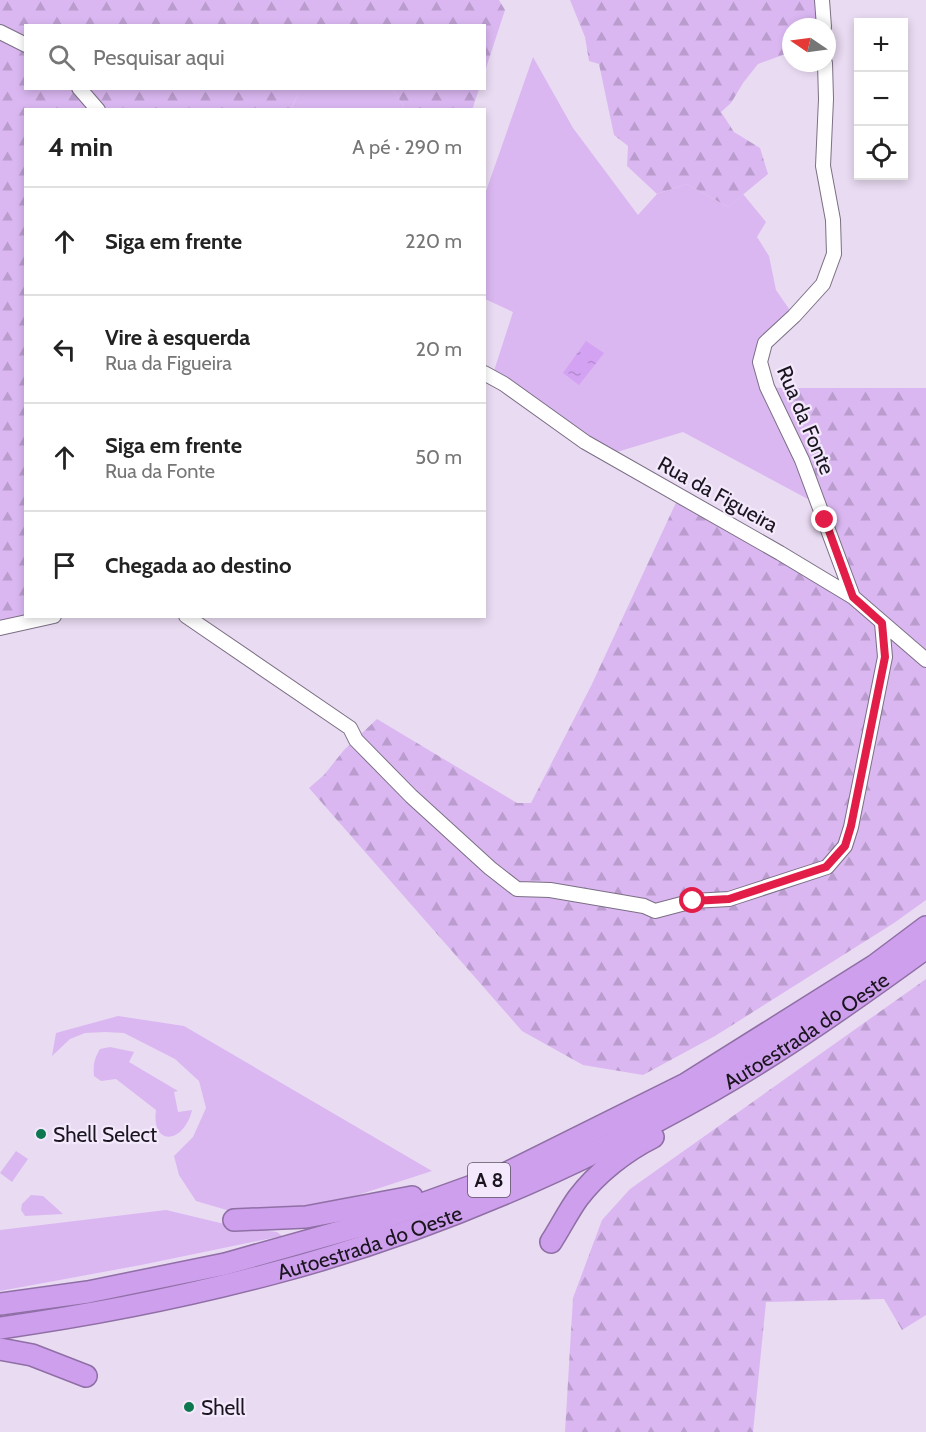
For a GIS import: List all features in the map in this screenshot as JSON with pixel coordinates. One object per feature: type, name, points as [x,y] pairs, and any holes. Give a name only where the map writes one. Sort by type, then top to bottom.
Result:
[{"type":"highway","name":"Autoestrada do Oeste","points":[[0,1304],[88,1292],[225,1264],[364,1225],[503,1175],[686,1084],[874,966],[926,927]]},
{"type":"highway","name":"Autoestrada do Oeste","points":[[0,1328],[81,1315],[227,1285],[286,1270],[370,1244],[464,1210],[623,1138],[712,1091],[804,1034],[926,948]]},
{"type":"highway","points":[[550,1242],[578,1198],[594,1180],[638,1144],[689,1118],[712,1091]]},
{"type":"highway","points":[[234,1220],[306,1217],[474,1185]]},
{"type":"highway","points":[[0,1349],[32,1356],[86,1376]]},
{"type":"street","points":[[822,0],[823,18]]},
{"type":"street","points":[[0,32],[24,44]]},
{"type":"street","name":"Rua da Fonte","points":[[825,72],[823,166],[833,220],[834,254],[823,284],[765,343],[760,362],[767,387],[802,460],[853,597]]},
{"type":"street","points":[[81,90],[96,108]]},
{"type":"street","name":"Rua da Figueira","points":[[486,374],[504,384],[585,442],[853,597],[926,660]]},
{"type":"street","points":[[0,628],[45,618]]},
{"type":"street","points":[[189,618],[350,728],[356,740],[411,796],[490,868],[517,889],[550,890],[644,906],[655,911],[693,901],[729,899],[826,867],[845,846],[885,657],[882,623]]},
{"type":"green space","points":[[0,0],[499,0],[505,10],[486,68],[486,24],[24,24],[24,90],[300,90],[291,108],[24,108],[24,617],[0,628]]},
{"type":"green space","points":[[570,0],[822,0],[823,18],[782,18],[782,55],[758,64],[731,103],[721,112],[734,132],[760,148],[768,174],[728,207],[687,184],[657,194],[627,166],[628,146],[614,135],[599,64],[589,61],[585,37]]},
{"type":"green space","points":[[533,57],[573,128],[638,215],[657,194],[687,184],[728,207],[743,194],[766,222],[757,237],[769,256],[776,290],[794,316],[765,343],[767,387],[783,388],[814,437],[811,465],[823,516],[819,505],[683,432],[607,455],[492,377],[513,312],[486,299],[486,191]]},
{"type":"green space","points":[[299,90],[394,90],[404,108],[292,108]]},
{"type":"green space","points":[[394,90],[479,90],[473,108],[404,108]]},
{"type":"green space","points":[[783,388],[926,388],[926,900],[894,923],[715,1036],[643,1075],[583,1065],[522,1031],[309,788],[377,719],[517,803],[531,803],[592,684],[679,496],[852,596],[825,520],[811,465],[814,437]]},
{"type":"green space","points":[[926,979],[926,1315],[902,1330],[884,1299],[766,1302],[753,1432],[565,1432],[573,1298],[602,1220],[630,1189]]},
{"type":"green space","points":[[118,1016],[184,1026],[432,1171],[311,1208],[230,1211],[196,1201],[179,1175],[174,1156],[193,1137],[206,1108],[199,1081],[175,1059],[124,1033],[85,1033],[70,1039],[52,1056],[56,1033]]},
{"type":"green space","points":[[110,1047],[134,1052],[129,1062],[178,1091],[174,1092],[178,1112],[192,1110],[188,1121],[176,1135],[169,1137],[163,1135],[158,1130],[156,1110],[116,1079],[101,1081],[94,1076],[94,1062],[100,1049]]},
{"type":"green space","points":[[16,1151],[28,1159],[12,1182],[0,1173]]},
{"type":"green space","points":[[31,1195],[43,1196],[63,1214],[25,1216],[21,1210],[22,1204]]},
{"type":"green space","points":[[166,1210],[233,1226],[277,1232],[282,1236],[0,1291],[0,1230]]},
{"type":"water","points":[[586,341],[604,353],[579,385],[563,373]]},
{"type":"place","name":"Shell Select","points":[[41,1134]]},
{"type":"place","name":"Shell","points":[[189,1407]]},
{"type":"route","points":[[693,901],[729,899],[826,867],[845,846],[885,657],[882,623],[853,597],[825,520]]}]
